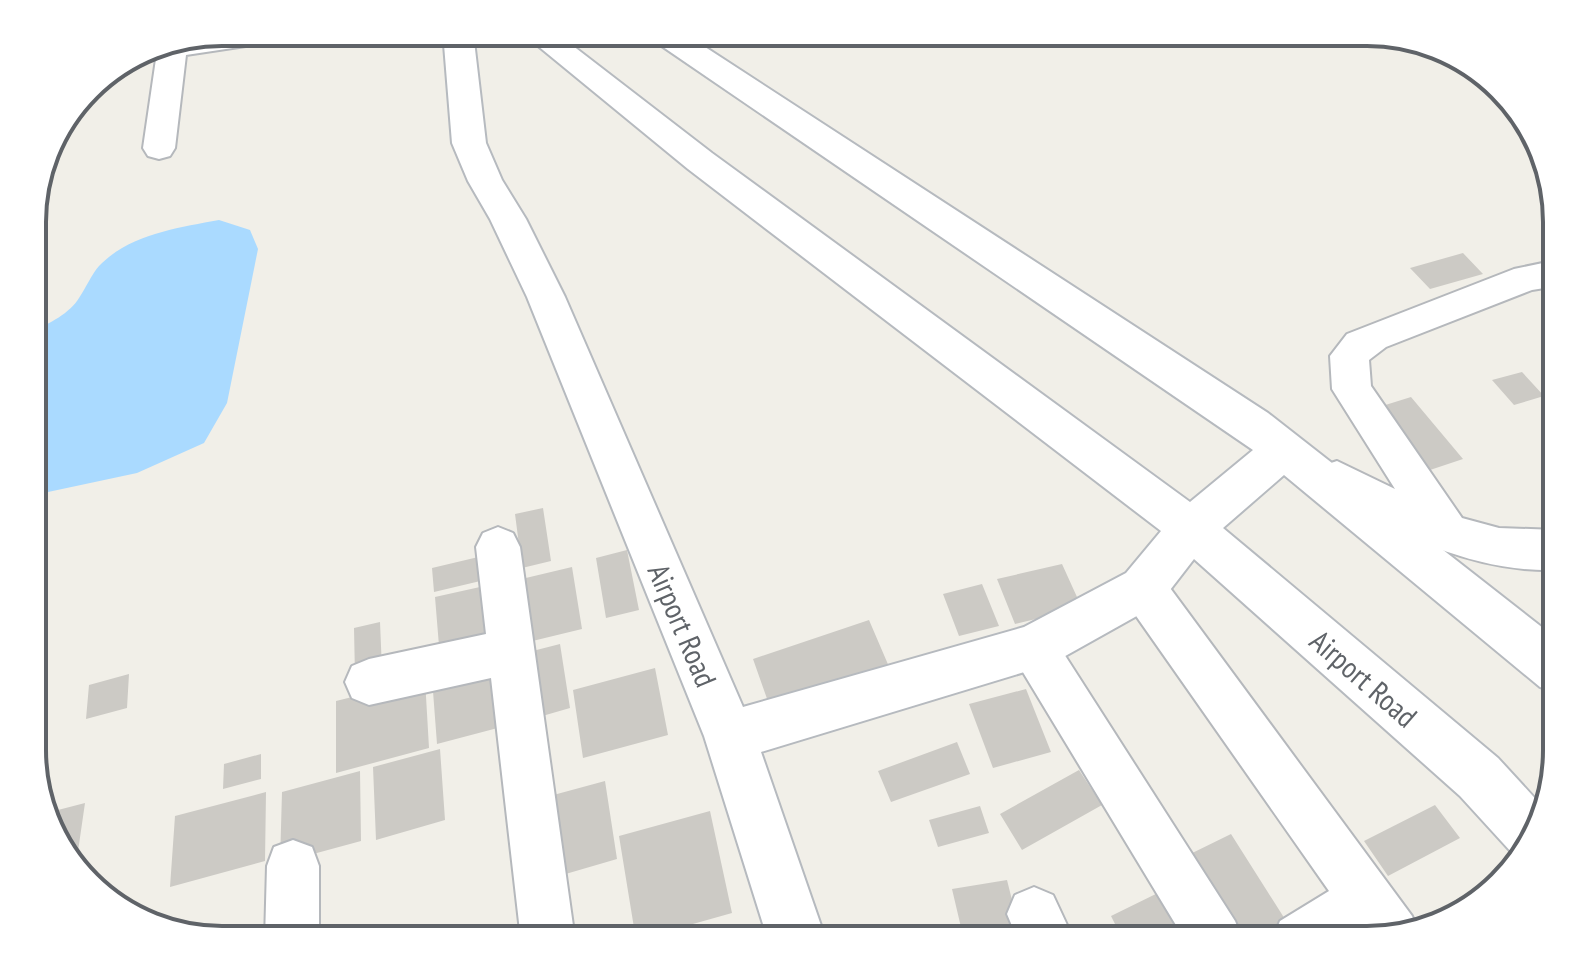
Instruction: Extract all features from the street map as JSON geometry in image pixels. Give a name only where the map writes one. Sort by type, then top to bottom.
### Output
[{"type":"main road","name":"Airport Road","points":[[459,46],[469,143],[485,181],[508,219],[546,297],[730,736],[788,926]]},
{"type":"main road","name":"Airport Road","points":[[554,46],[700,161],[1191,528],[1479,777],[1525,827]]},
{"type":"main road","points":[[682,46],[1253,425],[1543,659]]},
{"type":"main road","points":[[730,736],[1034,648],[1143,588],[1191,528],[1283,450]]},
{"type":"street","points":[[159,148],[172,53]]},
{"type":"street","points":[[1446,531],[1352,389],[1349,356],[1360,344],[1387,331],[1527,278],[1543,275]]},
{"type":"street","points":[[1283,450],[1404,515],[1509,550],[1543,550]]},
{"type":"street","points":[[498,547],[546,926]]},
{"type":"street","points":[[1143,588],[1379,918],[1350,926]]},
{"type":"street","points":[[1034,648],[1207,926]]},
{"type":"street","points":[[369,682],[511,651]]},
{"type":"street","points":[[292,926],[293,866]]},
{"type":"water","points":[[219,220],[250,230],[258,249],[227,403],[204,443],[137,473],[46,492],[46,324],[70,308],[93,273],[111,255],[140,239]]},
{"type":"building","points":[[1463,253],[1483,274],[1430,289],[1410,268]]},
{"type":"building","points":[[1522,372],[1543,396],[1514,405],[1492,380]]},
{"type":"building","points":[[1411,397],[1463,459],[1430,470],[1379,407]]},
{"type":"building","points":[[543,508],[551,561],[522,568],[515,514]]},
{"type":"building","points":[[627,550],[639,610],[606,618],[596,558]]},
{"type":"building","points":[[491,554],[493,578],[434,592],[432,568]]},
{"type":"building","points":[[1062,564],[1082,608],[1015,624],[997,579]]},
{"type":"building","points":[[572,567],[582,629],[516,645],[509,582]]},
{"type":"building","points":[[498,583],[505,642],[440,658],[435,597]]},
{"type":"building","points":[[982,584],[999,626],[959,636],[943,594]]},
{"type":"building","points":[[869,620],[890,669],[771,710],[753,659]]},
{"type":"building","points":[[380,622],[382,670],[355,677],[354,628]]},
{"type":"building","points":[[560,644],[570,708],[525,721],[517,655]]},
{"type":"building","points":[[501,660],[509,725],[437,744],[432,678]]},
{"type":"building","points":[[655,668],[668,735],[583,758],[573,690]]},
{"type":"building","points":[[129,674],[127,708],[86,719],[89,685]]},
{"type":"building","points":[[425,679],[429,748],[336,773],[336,701]]},
{"type":"building","points":[[1026,689],[1051,752],[993,768],[969,704]]},
{"type":"building","points":[[957,742],[970,774],[891,802],[878,771]]},
{"type":"building","points":[[440,749],[445,820],[376,840],[373,767]]},
{"type":"building","points":[[261,754],[261,779],[223,789],[224,764]]},
{"type":"building","points":[[1079,770],[1102,805],[1022,850],[1000,814]]},
{"type":"building","points":[[360,771],[361,841],[280,863],[282,792]]},
{"type":"building","points":[[605,781],[617,859],[545,880],[535,800]]},
{"type":"building","points":[[266,792],[265,861],[170,887],[175,816]]},
{"type":"building","points":[[85,803],[78,851],[59,817],[58,810]]},
{"type":"building","points":[[1435,805],[1460,838],[1388,876],[1364,841]]},
{"type":"building","points":[[980,806],[989,833],[938,847],[929,820]]},
{"type":"building","points":[[710,811],[732,913],[686,926],[634,926],[619,836]]},
{"type":"building","points":[[1231,834],[1289,926],[1218,926],[1178,860]]},
{"type":"building","points":[[1007,880],[1018,926],[961,926],[952,889]]},
{"type":"building","points":[[1168,888],[1191,926],[1116,926],[1111,916]]}]
